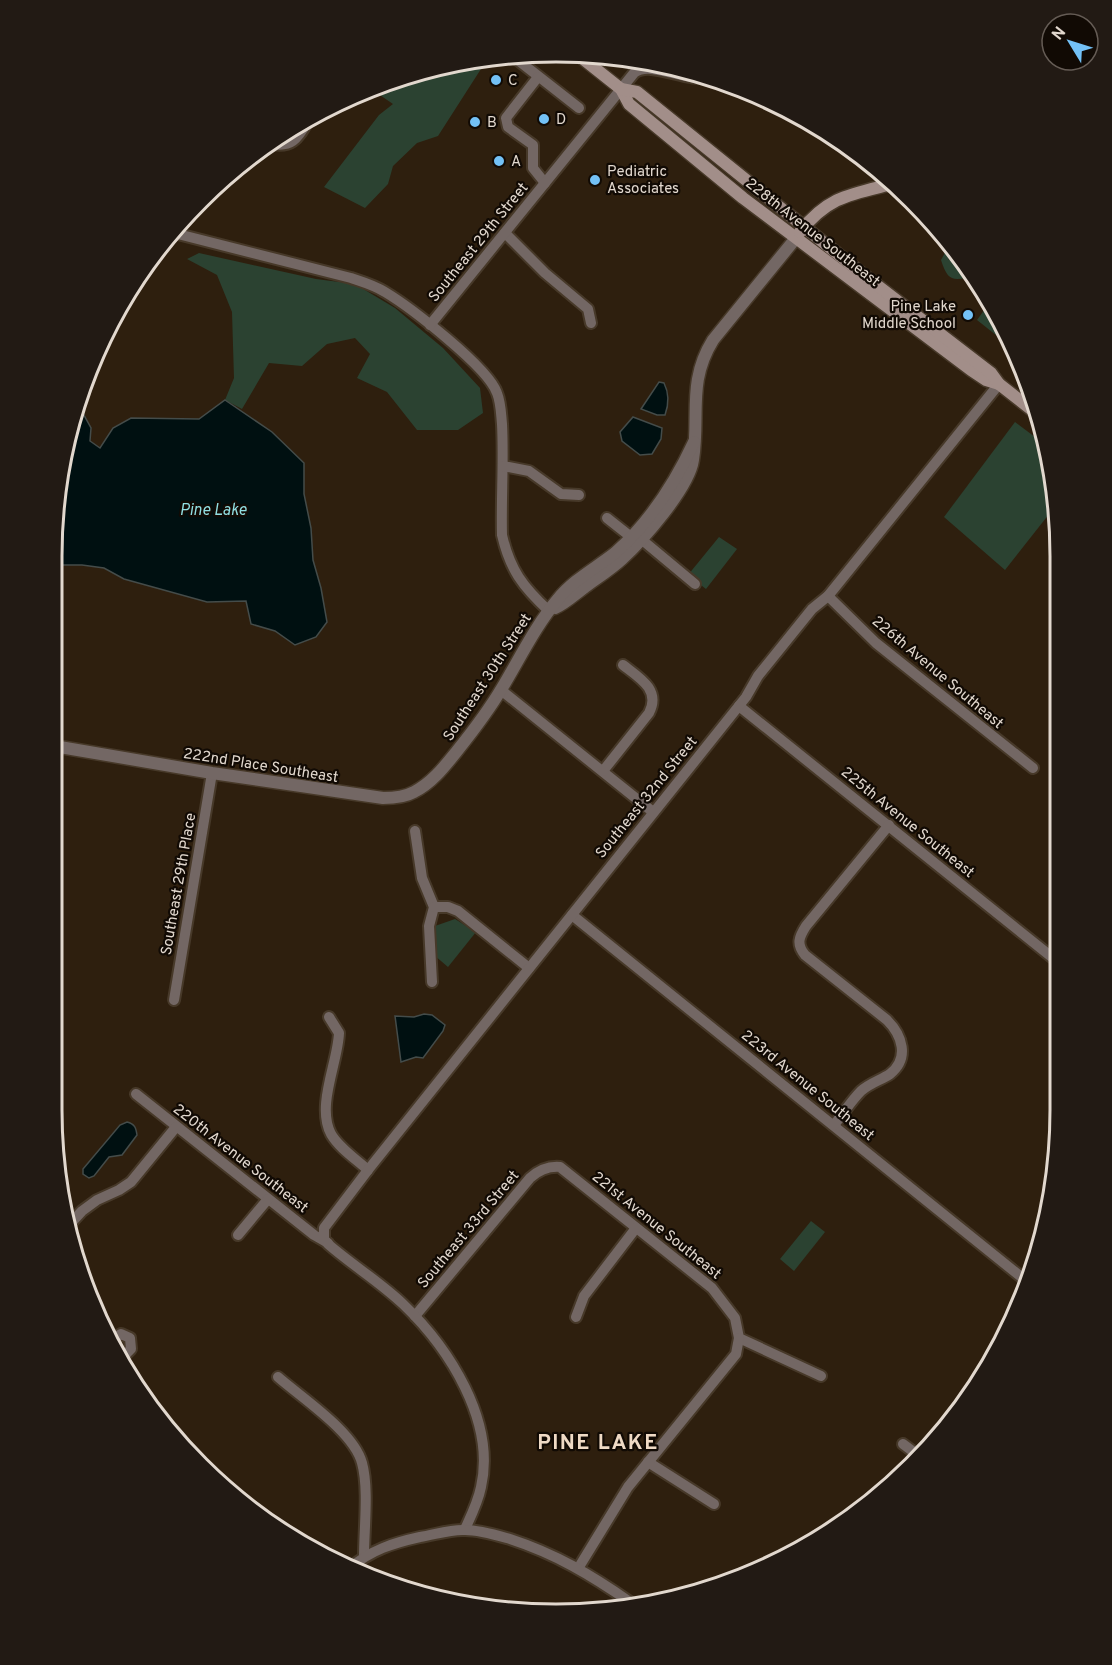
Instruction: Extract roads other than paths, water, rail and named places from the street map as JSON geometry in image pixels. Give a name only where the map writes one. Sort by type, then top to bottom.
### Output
[{"type":"main road","name":"228th Avenue Southeast","points":[[588,63],[621,89],[629,104],[796,238],[971,370],[986,380],[999,384]]},
{"type":"main road","name":"228th Avenue Southeast","points":[[621,89],[637,92],[804,227],[991,373],[999,384],[1027,406]]},
{"type":"main road","points":[[796,238],[822,208],[833,202],[885,186]]},
{"type":"street","points":[[521,63],[579,108]]},
{"type":"street","name":"Southeast 29th Street","points":[[430,325],[634,73],[641,69]]},
{"type":"street","points":[[538,77],[506,117],[508,126],[533,145],[533,168],[545,183]]},
{"type":"street","points":[[280,146],[289,145],[300,133]]},
{"type":"street","points":[[504,233],[545,273],[588,309],[591,323]]},
{"type":"street","points":[[180,235],[363,282],[384,291],[430,325],[484,373],[497,391],[501,409],[502,535],[508,559],[515,574],[527,590],[549,611],[562,605],[611,568],[674,499],[690,474],[693,460],[697,378],[705,354],[796,238]]},
{"type":"street","name":"Southeast 32nd Street","points":[[325,1239],[328,1222],[368,1170],[739,706],[750,692],[758,676],[812,609],[828,596],[999,384]]},
{"type":"street","points":[[502,466],[530,471],[561,494],[579,495]]},
{"type":"street","points":[[607,518],[695,584]]},
{"type":"street","name":"226th Avenue Southeast","points":[[828,596],[884,649],[1033,768]]},
{"type":"street","name":"Southeast 30th Street","points":[[451,759],[501,690],[549,611]]},
{"type":"street","points":[[603,771],[653,706],[652,692],[648,686],[623,665]]},
{"type":"street","points":[[501,690],[653,812]]},
{"type":"street","name":"225th Avenue Southeast","points":[[739,706],[1050,956]]},
{"type":"street","name":"222nd Place Southeast","points":[[62,747],[212,773],[383,798],[405,796],[425,785],[451,759]]},
{"type":"street","name":"Southeast 29th Place","points":[[174,1000],[212,773]]},
{"type":"street","points":[[834,1125],[859,1093],[894,1069],[902,1052],[899,1033],[805,955],[800,949],[799,939],[889,825]]},
{"type":"street","points":[[415,831],[422,878],[434,907],[429,926],[432,982]]},
{"type":"street","points":[[434,907],[448,907],[458,912],[530,968]]},
{"type":"street","name":"223rd Avenue Southeast","points":[[572,915],[1021,1277]]},
{"type":"street","points":[[329,1017],[339,1033],[327,1097],[328,1126],[338,1143],[368,1170]]},
{"type":"street","name":"220th Avenue Southeast","points":[[136,1094],[268,1199],[325,1239],[401,1302],[415,1316],[452,1365],[471,1400],[480,1423],[483,1444],[482,1486],[465,1530]]},
{"type":"street","points":[[74,1219],[97,1200],[131,1182],[176,1127]]},
{"type":"street","name":"221st Avenue Southeast","points":[[548,1167],[560,1167],[567,1171],[712,1288],[735,1318],[740,1338]]},
{"type":"street","name":"Southeast 33rd Street","points":[[415,1316],[530,1178],[548,1167]]},
{"type":"street","points":[[238,1235],[268,1199]]},
{"type":"street","points":[[576,1317],[584,1296],[636,1228]]},
{"type":"street","points":[[117,1337],[121,1334],[130,1338],[131,1349],[126,1352]]},
{"type":"street","points":[[579,1567],[628,1487],[736,1354],[740,1338],[821,1376]]},
{"type":"street","points":[[278,1377],[347,1435],[357,1448],[364,1475],[364,1556]]},
{"type":"street","points":[[903,1444],[913,1451]]},
{"type":"street","points":[[648,1462],[714,1504]]},
{"type":"street","points":[[357,1562],[364,1556],[404,1540],[465,1530],[495,1535],[545,1551],[579,1567],[625,1598]]},
{"type":"water","points":[[659,382],[664,383],[668,395],[665,415],[657,415],[641,409]]},
{"type":"water","name":"Pine Lake","points":[[225,400],[272,432],[304,463],[304,494],[311,528],[313,560],[327,622],[316,637],[295,645],[275,631],[251,624],[246,601],[207,602],[124,579],[104,568],[62,565],[66,491],[83,413],[91,428],[90,441],[100,448],[113,428],[131,418],[199,419]]},
{"type":"water","points":[[633,417],[662,428],[661,439],[652,454],[640,455],[622,441],[620,432]]},
{"type":"water","points":[[424,1014],[432,1015],[445,1025],[443,1031],[423,1058],[416,1057],[401,1062],[395,1016],[414,1017]]},
{"type":"water","points":[[127,1122],[135,1127],[137,1135],[122,1155],[109,1157],[94,1176],[89,1178],[83,1174],[83,1169],[120,1125]]},
{"type":"place","name":"C","points":[[496,80]]},
{"type":"place","name":"D","points":[[544,119]]},
{"type":"place","name":"B","points":[[475,122]]},
{"type":"place","name":"A","points":[[499,161]]},
{"type":"place","name":"Pediatric Associates","points":[[595,180]]},
{"type":"place","name":"Pine Lake Middle School","points":[[968,315]]},
{"type":"district","name":"PINE LAKE","points":[[598,1442]]}]
